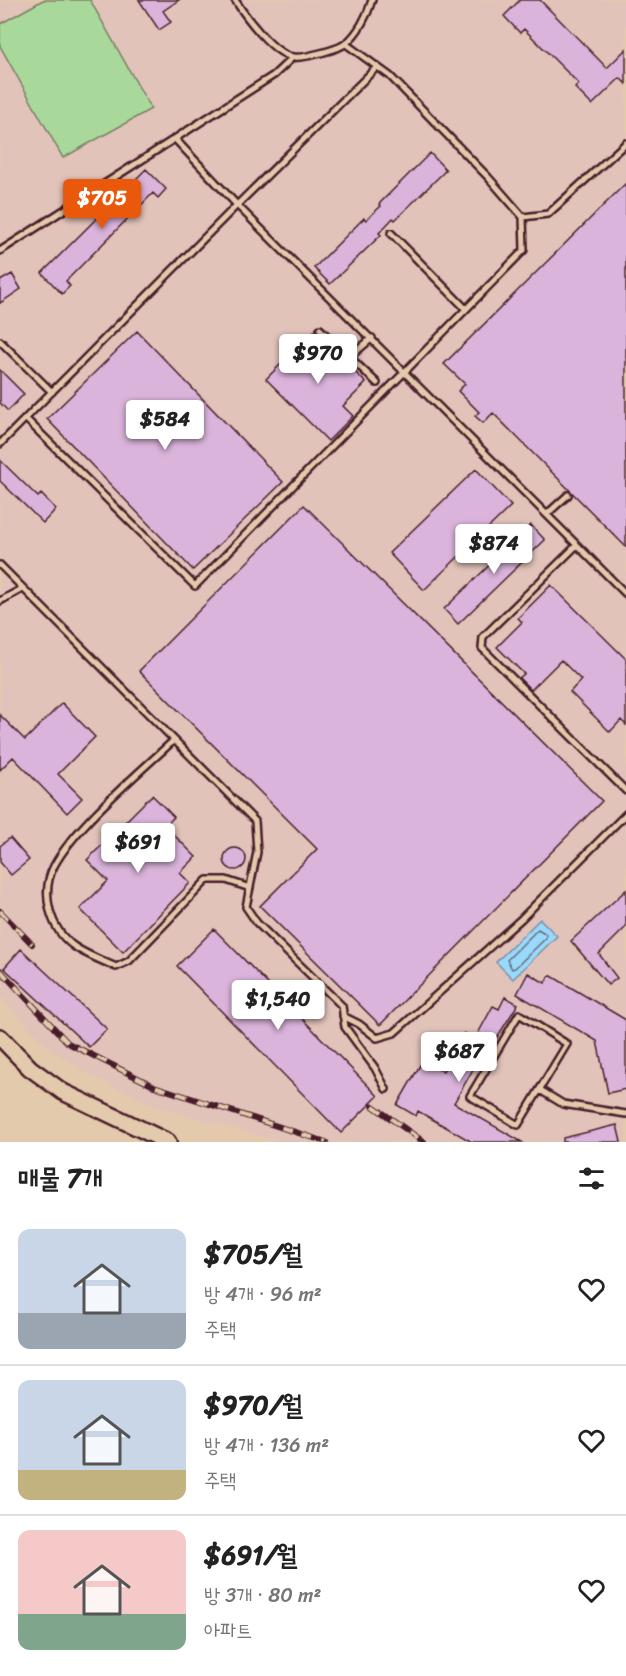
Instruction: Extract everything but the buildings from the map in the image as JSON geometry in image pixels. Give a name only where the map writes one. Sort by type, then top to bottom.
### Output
[{"type":"main road","points":[[0,1037],[30,1068],[63,1092],[168,1142]]},
{"type":"lane","points":[[235,0],[249,22],[272,44],[292,58]]},
{"type":"lane","points":[[0,251],[273,75],[292,58],[305,57],[346,44],[369,13],[372,0]]},
{"type":"lane","points":[[27,420],[195,586],[524,250],[523,217],[480,168],[390,76],[346,44]]},
{"type":"lane","points":[[0,444],[27,420],[52,392],[376,67]]},
{"type":"lane","points":[[175,138],[237,205],[626,594]]},
{"type":"lane","points":[[523,217],[548,214],[626,143]]},
{"type":"lane","points":[[391,233],[466,309]]},
{"type":"lane","points":[[320,329],[377,383]]},
{"type":"lane","points":[[350,357],[372,338]]},
{"type":"lane","points":[[0,341],[52,392]]},
{"type":"lane","points":[[547,514],[568,495]]},
{"type":"lane","points":[[576,546],[483,637],[482,648],[626,791]]},
{"type":"lane","points":[[0,565],[255,821],[257,852],[246,907],[256,923],[342,1006],[345,1027],[385,1082],[386,1089]]},
{"type":"lane","points":[[0,601],[22,589]]},
{"type":"lane","points":[[174,740],[66,847],[48,880],[49,914],[61,933],[75,947],[116,967],[129,961],[207,880],[226,880],[250,888]]},
{"type":"lane","points":[[344,1016],[377,1038],[394,1033],[521,919],[626,814]]},
{"type":"lane","points":[[519,1014],[567,1044],[540,1090],[518,1125],[470,1096],[519,1014]]},
{"type":"lane","points":[[540,1090],[563,1104],[626,1114]]},
{"type":"shaded area","points":[[0,0],[626,0],[626,1142],[280,1142],[155,1106],[84,1072],[44,1044],[0,996]]},
{"type":"green space","points":[[43,0],[90,0],[151,109],[63,158],[0,46],[0,24]]},
{"type":"water","points":[[540,919],[557,936],[513,979],[496,962]]},
{"type":"railway","points":[[0,911],[32,944]]},
{"type":"railway","points":[[0,970],[68,1043],[154,1086],[326,1142]]},
{"type":"railway","points":[[373,1106],[424,1142]]}]
